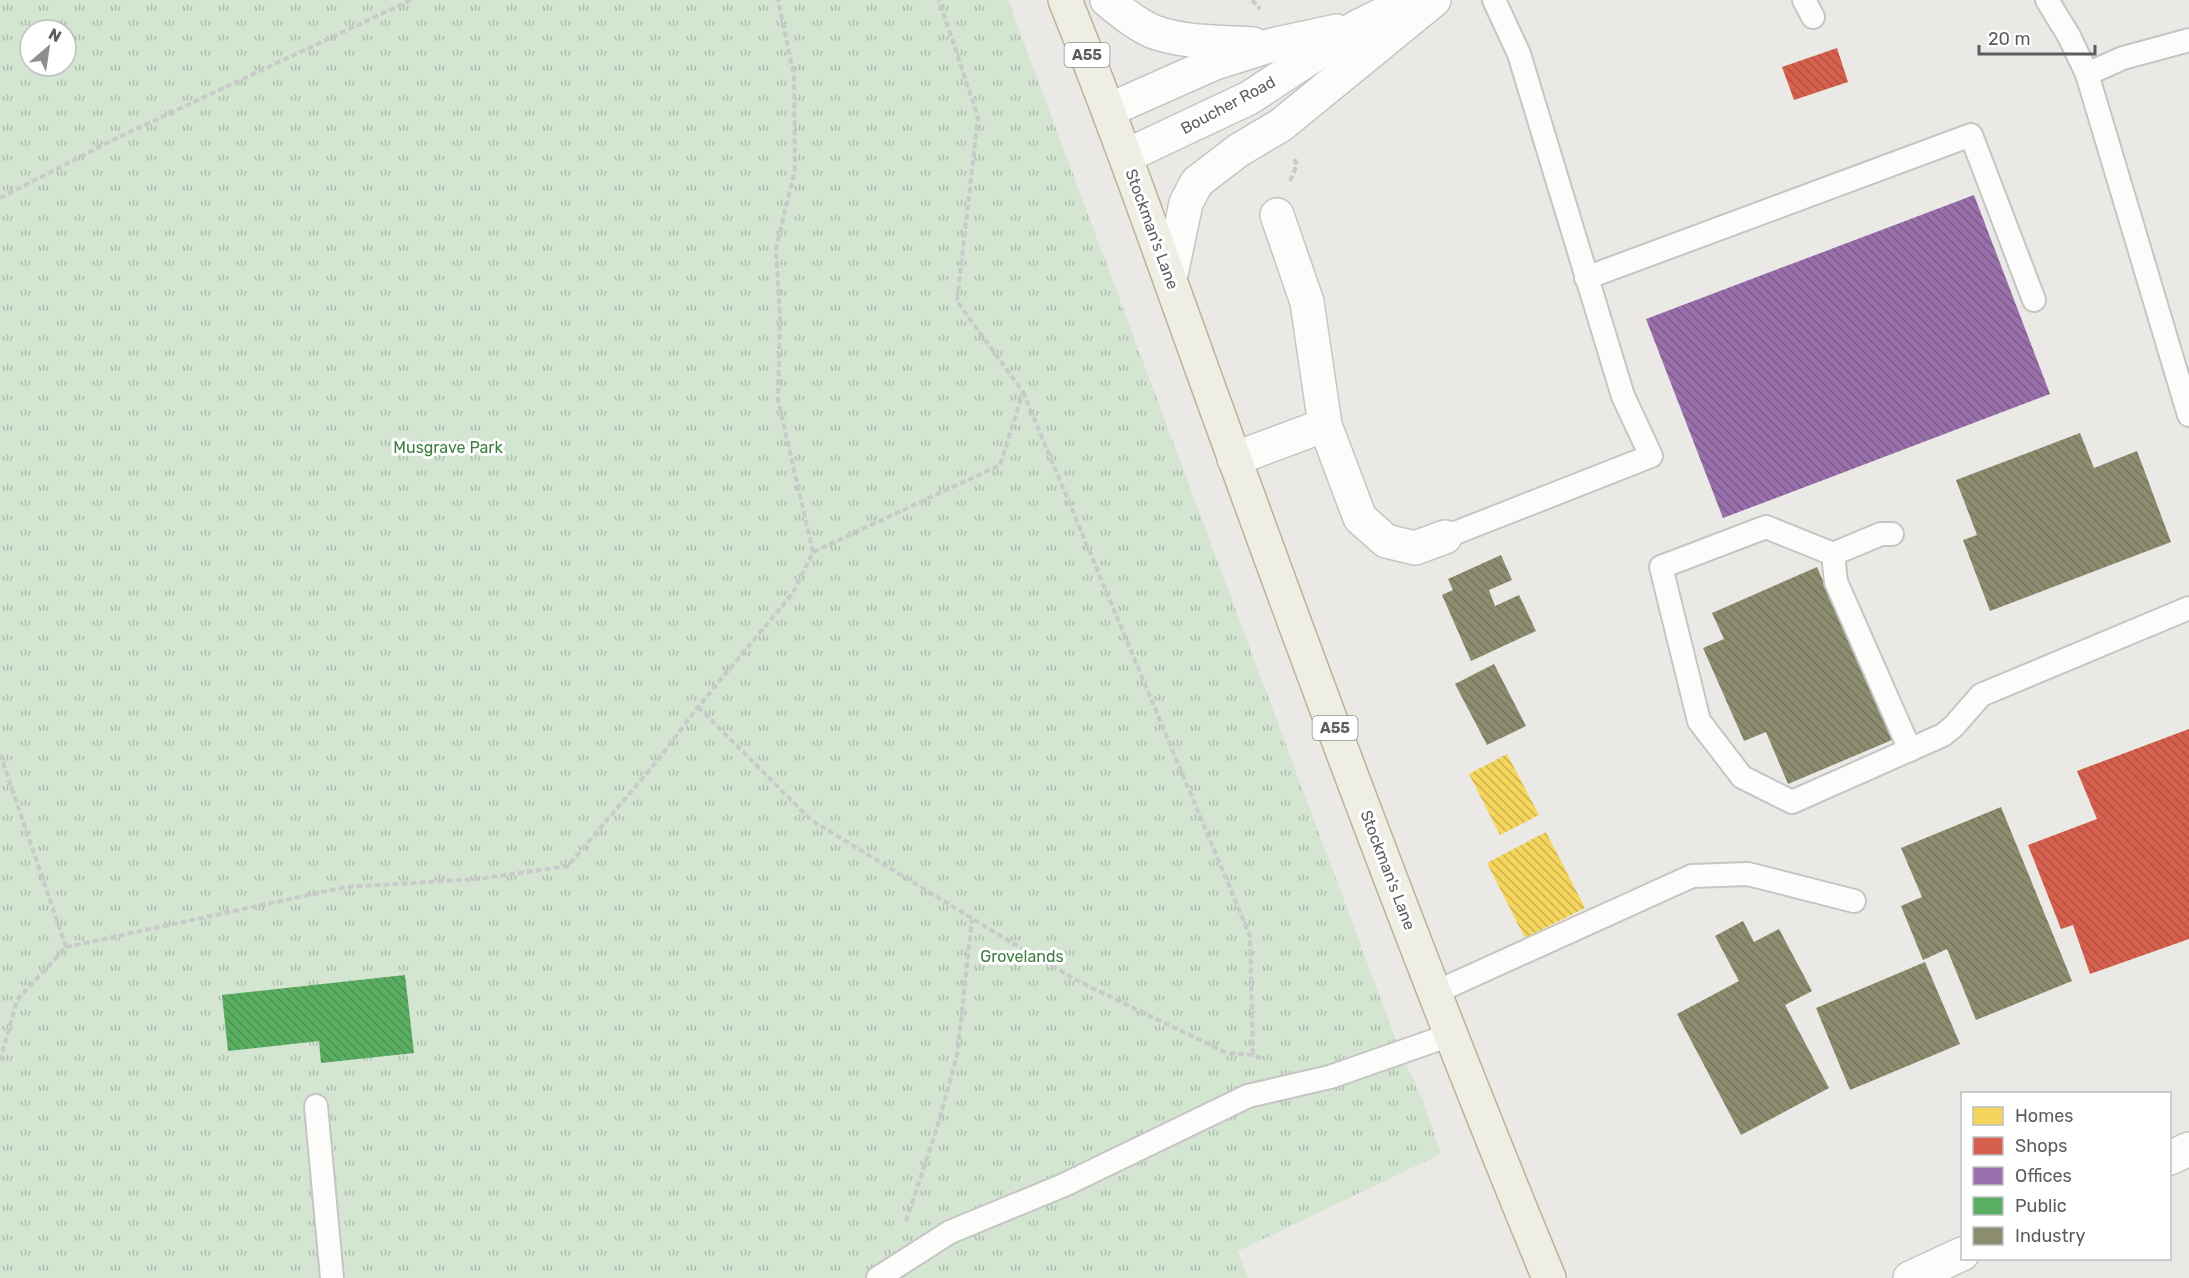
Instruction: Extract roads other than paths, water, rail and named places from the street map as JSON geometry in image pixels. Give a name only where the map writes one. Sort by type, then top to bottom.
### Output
[{"type":"highway","name":"Stockman's Lane","points":[[1065,0],[1109,110],[1234,459],[1434,993],[1549,1278]]},
{"type":"street","points":[[1107,0],[1125,15],[1154,32],[1191,39],[1272,45]]},
{"type":"street","name":"Boucher Road","points":[[1126,156],[1249,98],[1357,27],[1412,0]]},
{"type":"street","points":[[1170,279],[1186,203],[1197,182],[1239,150],[1281,125],[1434,0]]},
{"type":"street","name":"Boucher Road","points":[[1109,110],[1215,63],[1272,45],[1357,27]]},
{"type":"street","points":[[1277,215],[1307,302],[1325,425],[1360,518],[1386,541],[1405,546],[1415,548],[1445,537]]},
{"type":"street","points":[[1234,459],[1325,425]]},
{"type":"street","points":[[2171,1157],[2189,1149]]},
{"type":"street","points":[[1910,1278],[1961,1254]]},
{"type":"lane","points":[[1445,537],[1651,456],[1623,396],[1519,54],[1494,0]]},
{"type":"lane","points":[[2047,0],[2069,36],[2087,74],[2189,415]]},
{"type":"lane","points":[[2087,74],[2123,58],[2189,40]]},
{"type":"lane","points":[[1586,278],[1971,135],[2034,300]]},
{"type":"lane","points":[[1892,534],[1881,534],[1833,554],[1766,527],[1661,567],[1699,721],[1742,777],[1792,802],[1943,735],[1954,726],[1981,694],[2022,679],[2189,608]]},
{"type":"lane","points":[[1833,554],[1836,582],[1910,750]]},
{"type":"lane","points":[[1434,993],[1692,876],[1748,874],[1854,901]]},
{"type":"lane","points":[[878,1278],[950,1232],[1064,1185],[1248,1096],[1330,1077],[1450,1035]]},
{"type":"lane","points":[[316,1106],[332,1278]]},
{"type":"park label","name":"Musgrave Park","points":[[448,447]]},
{"type":"park label","name":"Grovelands","points":[[1022,956]]}]
